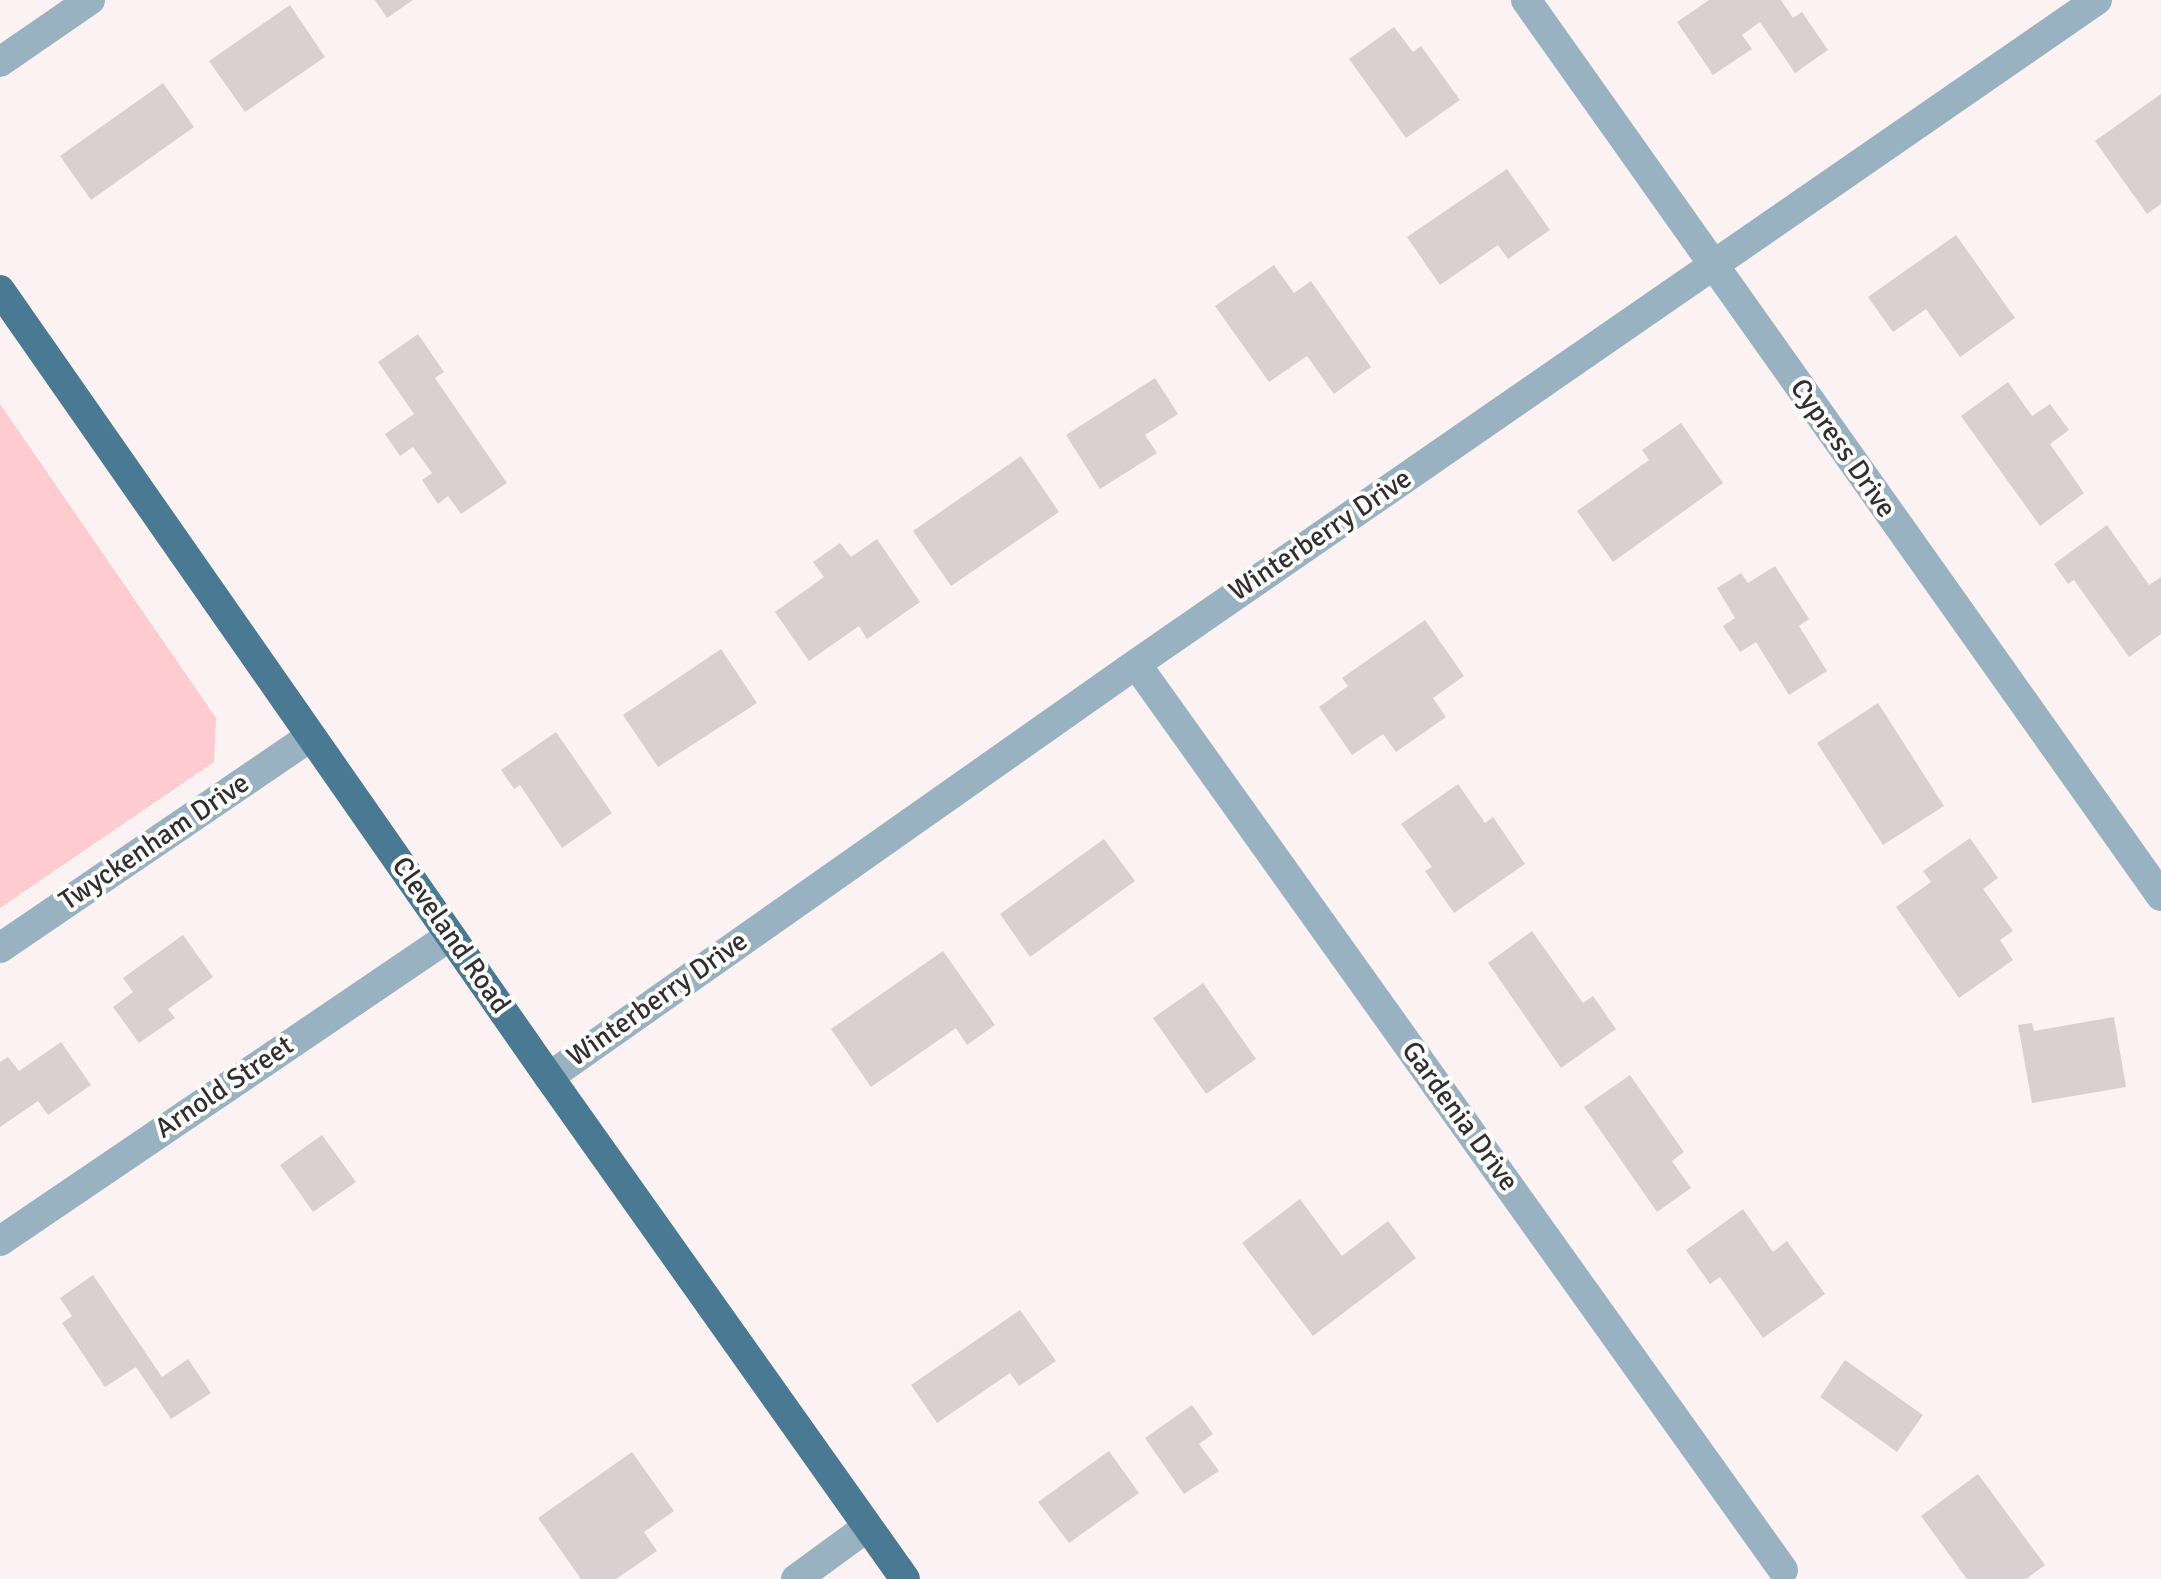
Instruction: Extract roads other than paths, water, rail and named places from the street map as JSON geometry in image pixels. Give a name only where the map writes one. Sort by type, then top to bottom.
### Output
[{"type":"main road","name":"Cleveland Road","points":[[0,290],[905,1579]]},
{"type":"street","points":[[0,62],[90,0]]},
{"type":"street","name":"Cypress Drive","points":[[1526,0],[2161,896]]},
{"type":"street","name":"Winterberry Drive","points":[[549,1077],[1136,664],[2097,0]]},
{"type":"street","name":"Gardenia Drive","points":[[1136,664],[1783,1570]]},
{"type":"street","name":"Twyckenham Drive","points":[[0,948],[310,736]]},
{"type":"street","name":"Arnold Street","points":[[0,1242],[450,936]]},
{"type":"street","points":[[796,1579],[866,1528]]}]
